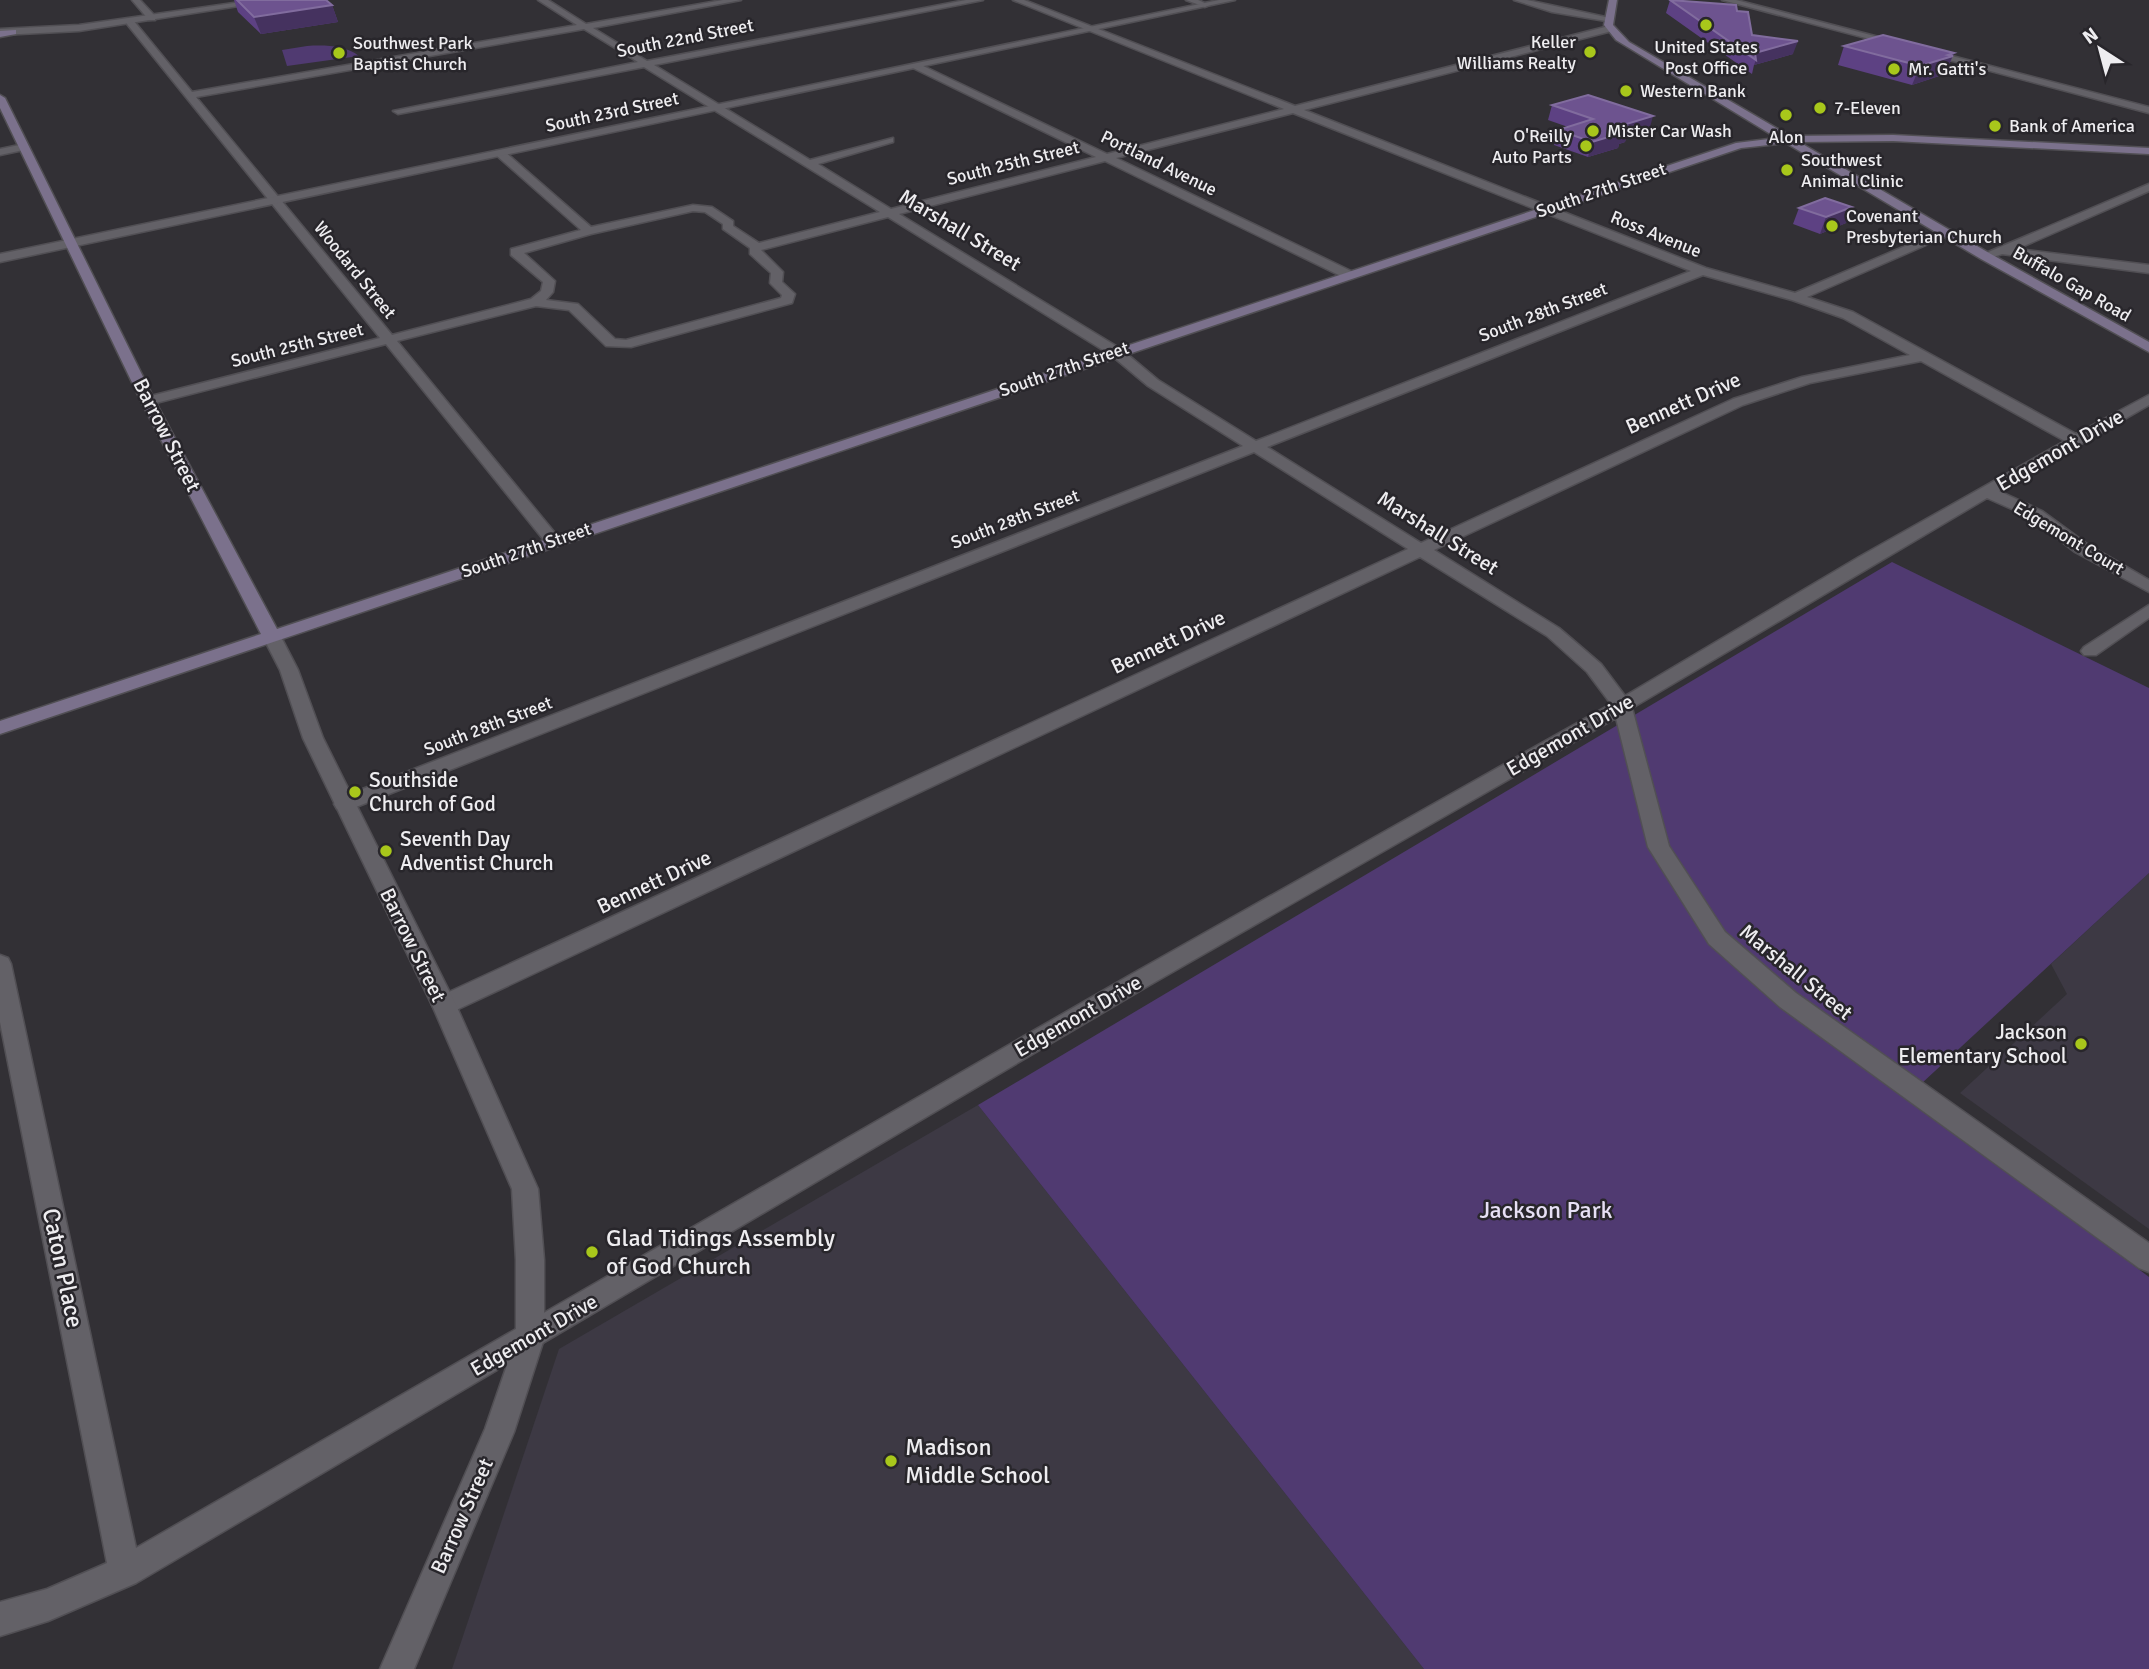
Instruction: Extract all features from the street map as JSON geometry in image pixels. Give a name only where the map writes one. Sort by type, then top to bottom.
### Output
[{"type":"main road","points":[[1607,23],[1613,0]]},
{"type":"main road","name":"Buffalo Gap Road","points":[[1607,23],[1626,44],[1985,256],[2149,348]]},
{"type":"main road","points":[[0,33],[13,32]]},
{"type":"main road","name":"Barrow Street","points":[[1,101],[148,401],[271,635]]},
{"type":"main road","points":[[1728,149],[1771,149],[1828,162],[1825,146],[1850,137]]},
{"type":"main road","name":"South 27th Street","points":[[0,728],[1728,149],[1789,139],[1850,137],[2149,151]]},
{"type":"street","points":[[136,0],[152,18]]},
{"type":"street","points":[[13,32],[130,22],[272,0]]},
{"type":"street","name":"Marshall Street","points":[[542,0],[1116,352],[1153,383],[1553,632],[1594,667],[1622,706],[1659,847],[1717,938],[1788,1000],[2149,1259]]},
{"type":"street","points":[[190,96],[737,0]]},
{"type":"street","name":"South 22nd Street","points":[[398,111],[979,0]]},
{"type":"street","name":"Ross Avenue","points":[[1017,0],[1702,271],[1796,297],[1848,315],[2077,441]]},
{"type":"street","points":[[1190,0],[1205,5]]},
{"type":"street","name":"South 23rd Street","points":[[0,258],[1231,0]]},
{"type":"street","points":[[1518,0],[1607,23]]},
{"type":"street","points":[[1726,0],[2149,110]]},
{"type":"street","name":"Woodard Street","points":[[130,22],[553,541]]},
{"type":"street","name":"South 25th Street","points":[[148,401],[536,302],[573,307],[611,343],[626,344],[788,300],[789,294],[776,283],[777,272],[754,251],[757,247],[1294,109],[1607,23]]},
{"type":"street","name":"Portland Avenue","points":[[916,66],[1349,275]]},
{"type":"street","points":[[807,164],[876,146],[889,140]]},
{"type":"street","points":[[0,152],[24,147]]},
{"type":"street","points":[[500,153],[589,231]]},
{"type":"street","points":[[1985,256],[2149,187]]},
{"type":"street","points":[[536,302],[547,292],[549,281],[515,252],[589,231],[693,208],[708,209],[729,223],[727,227],[757,247]]},
{"type":"street","points":[[1796,297],[1947,232]]},
{"type":"street","points":[[2002,251],[2149,270]]},
{"type":"street","name":"South 28th Street","points":[[344,804],[1702,271]]},
{"type":"street","name":"Bennett Drive","points":[[444,1006],[1421,549],[1774,388],[1924,356]]},
{"type":"street","name":"Edgemont Drive","points":[[0,1619],[48,1605],[125,1572],[530,1339],[1152,973],[1622,706],[2149,399]]},
{"type":"street","name":"Edgemont Court","points":[[1987,492],[2036,514],[2081,548],[2149,587]]},
{"type":"street","points":[[2090,651],[2149,610]]},
{"type":"street","name":"Barrow Street","points":[[271,635],[289,670],[313,738],[444,1006],[525,1189],[530,1260],[530,1339],[499,1432],[397,1669]]},
{"type":"street","name":"Caton Place","points":[[0,964],[125,1572]]},
{"type":"shaded area","name":"Jackson Elementary School","points":[[2149,873],[2149,1229],[1960,1093],[2067,994],[2051,964]]},
{"type":"shaded area","name":"Madison Middle School","points":[[978,1105],[1424,1669],[452,1669],[559,1349]]},
{"type":"green space","points":[[307,46],[341,48],[359,56],[287,66],[282,50]]},
{"type":"green space","name":"Jackson Park","points":[[1892,562],[2149,688],[2149,873],[1908,1096],[2149,1277],[2149,1669],[1424,1669],[978,1105]]},
{"type":"building","points":[[237,0],[326,0],[332,5],[254,17]]},
{"type":"building","points":[[1670,0],[1736,5],[1737,11],[1748,12],[1752,35],[1798,41],[1755,53],[1756,60]]},
{"type":"building","points":[[1883,35],[1954,53],[1948,55],[1953,56],[1920,66],[1844,46]]},
{"type":"building","points":[[1588,95],[1653,116],[1623,125],[1629,127],[1616,131],[1622,133],[1592,142],[1558,130],[1593,119],[1552,105]]},
{"type":"building","points":[[1825,198],[1852,207],[1826,217],[1799,208]]},
{"type":"place","name":"United States Post Office","points":[[1706,25]]},
{"type":"place","name":"Keller Williams Realty","points":[[1590,52]]},
{"type":"place","name":"Southwest Park Baptist Church","points":[[339,53]]},
{"type":"place","name":"Mr. Gatti's","points":[[1894,69]]},
{"type":"place","name":"Western Bank","points":[[1626,91]]},
{"type":"place","name":"7-Eleven","points":[[1820,108]]},
{"type":"place","name":"Alon","points":[[1786,115]]},
{"type":"place","name":"Bank of America","points":[[1995,126]]},
{"type":"place","name":"Mister Car Wash","points":[[1593,131]]},
{"type":"place","name":"O'Reilly Auto Parts","points":[[1586,146]]},
{"type":"place","name":"Southwest Animal Clinic","points":[[1787,170]]},
{"type":"place","name":"Covenant Presbyterian Church","points":[[1832,226]]},
{"type":"place","name":"Southside Church of God","points":[[355,792]]},
{"type":"place","name":"Seventh Day Adventist Church","points":[[386,851]]},
{"type":"place","name":"Jackson Elementary School","points":[[2081,1044]]},
{"type":"place","name":"Glad Tidings Assembly of God Church","points":[[592,1252]]},
{"type":"place","name":"Madison Middle School","points":[[891,1461]]}]
